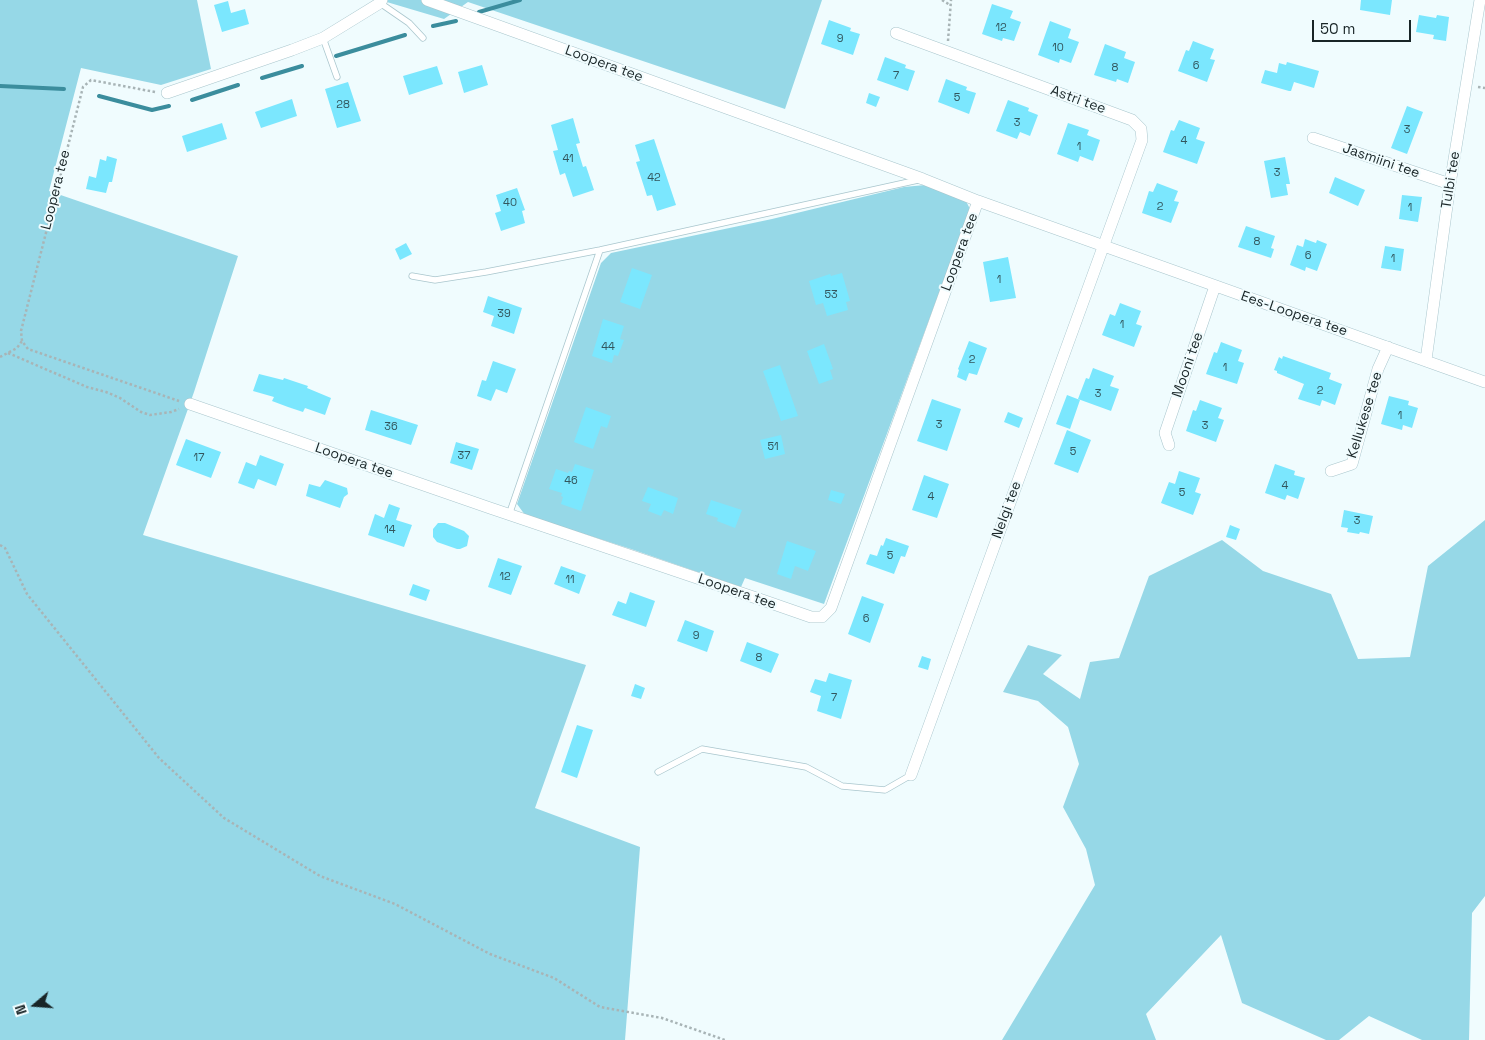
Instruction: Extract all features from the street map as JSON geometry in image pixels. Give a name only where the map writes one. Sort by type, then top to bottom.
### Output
[{"type":"street","name":"Loopera tee","points":[[427,0],[1103,245]]},
{"type":"street","name":"Tulbi tee","points":[[1426,360],[1450,184],[1480,0]]},
{"type":"street","points":[[167,93],[323,38],[381,2]]},
{"type":"street","name":"Astri tee","points":[[896,33],[1132,120],[1141,129],[1142,140],[1103,245]]},
{"type":"street","name":"Jasmiini tee","points":[[1313,138],[1450,184]]},
{"type":"street","name":"Loopera tee","points":[[190,404],[811,617],[822,617],[831,608],[978,201]]},
{"type":"street","name":"Ees-Loopera tee","points":[[1103,245],[1485,382]]},
{"type":"street","name":"Nelgi tee","points":[[910,775],[1103,245]]},
{"type":"street","name":"Mooni tee","points":[[1169,445],[1164,433],[1215,286]]},
{"type":"street","name":"Kellukese tee","points":[[1331,471],[1352,464],[1378,369],[1388,347]]},
{"type":"lane","points":[[381,2],[409,23],[423,38]]},
{"type":"lane","points":[[323,38],[337,77]]},
{"type":"lane","points":[[412,276],[435,280],[486,272],[600,250],[923,179]]},
{"type":"lane","points":[[509,515],[600,250]]},
{"type":"lane","points":[[658,772],[702,749],[806,767],[842,786],[885,790],[910,775]]},
{"type":"path","points":[[942,0],[950,5]]},
{"type":"path","points":[[948,52],[951,0]]},
{"type":"path","name":"Loopera tee","points":[[22,341],[21,331],[83,87],[91,80],[167,93]]},
{"type":"path","points":[[0,357],[17,348],[22,341],[28,349],[190,404]]},
{"type":"path","points":[[8,353],[87,387],[120,398],[141,412],[150,415],[171,412],[190,404]]},
{"type":"path","points":[[0,545],[5,548],[27,594],[159,758],[224,818],[320,876],[395,904],[490,954],[554,978],[600,1008],[662,1018],[725,1040]]},
{"type":"shaded area","points":[[0,0],[197,0],[211,69],[161,85],[81,68],[49,191],[238,256],[194,392],[143,535],[586,665],[535,808],[640,847],[625,1040],[0,1040]]},
{"type":"shaded area","points":[[380,0],[822,0],[785,109],[468,2],[444,19]]},
{"type":"shaded area","points":[[925,185],[965,199],[970,209],[824,604],[745,578],[741,587],[525,515],[517,504],[601,263],[611,253],[772,219],[904,187]]},
{"type":"shaded area","points":[[1485,520],[1485,896],[1472,913],[1469,1040],[1422,1040],[1369,1016],[1339,1040],[1326,1040],[1242,1003],[1221,935],[1146,1014],[1156,1040],[1002,1040],[1095,885],[1086,849],[1063,807],[1079,764],[1068,727],[1038,701],[1003,692],[1028,645],[1062,655],[1043,674],[1080,699],[1090,662],[1119,658],[1149,576],[1222,540],[1263,571],[1331,594],[1358,659],[1410,657],[1428,566]]},
{"type":"building","points":[[1361,0],[1392,0],[1390,15],[1360,10]]},
{"type":"building","points":[[228,1],[231,13],[245,9],[249,24],[222,32],[214,5]]},
{"type":"building","points":[[992,4],[1013,11],[1010,18],[1021,22],[1014,41],[1003,38],[1002,41],[982,34]]},
{"type":"building","points":[[1419,15],[1436,18],[1437,15],[1449,17],[1446,41],[1433,39],[1434,35],[1416,32]]},
{"type":"building","points":[[829,20],[851,28],[850,31],[860,34],[853,55],[821,44]]},
{"type":"building","points":[[1050,21],[1071,29],[1068,38],[1079,42],[1071,63],[1060,59],[1059,63],[1038,55]]},
{"type":"building","points":[[1193,41],[1214,49],[1210,59],[1215,60],[1207,82],[1178,71],[1186,50],[1189,51]]},
{"type":"building","points":[[1105,44],[1126,52],[1124,58],[1135,62],[1128,83],[1117,79],[1116,82],[1094,75]]},
{"type":"building","points":[[885,57],[906,65],[905,68],[915,71],[908,91],[877,80]]},
{"type":"building","points":[[1287,62],[1319,71],[1314,88],[1294,82],[1291,91],[1289,91],[1261,83],[1265,70],[1277,73],[1279,63],[1286,65]]},
{"type":"building","points":[[482,65],[488,85],[464,93],[458,72]]},
{"type":"building","points":[[437,66],[443,84],[409,95],[403,76]]},
{"type":"building","points":[[946,79],[967,87],[966,90],[976,93],[969,114],[938,102]]},
{"type":"building","points":[[348,82],[361,121],[337,128],[325,89]]},
{"type":"building","points":[[869,93],[880,97],[876,107],[866,103]]},
{"type":"building","points":[[292,99],[297,116],[261,128],[255,112]]},
{"type":"building","points":[[1008,100],[1029,108],[1028,111],[1038,115],[1030,136],[1020,132],[1017,139],[996,131]]},
{"type":"building","points":[[1407,106],[1423,112],[1407,154],[1391,148]]},
{"type":"building","points":[[573,118],[580,143],[576,144],[583,167],[586,166],[594,190],[573,197],[565,173],[560,175],[553,151],[558,150],[551,125]]},
{"type":"building","points":[[1179,120],[1200,128],[1196,139],[1205,142],[1197,164],[1163,152],[1171,130],[1174,131]]},
{"type":"building","points":[[222,123],[227,139],[187,152],[182,136]]},
{"type":"building","points":[[1068,123],[1089,130],[1087,135],[1100,140],[1093,161],[1080,156],[1078,162],[1057,154]]},
{"type":"building","points":[[654,139],[676,205],[657,211],[652,195],[647,196],[636,162],[640,161],[635,145]]},
{"type":"building","points":[[107,156],[117,159],[112,182],[109,182],[106,193],[86,189],[89,176],[96,178],[100,159],[106,161]]},
{"type":"building","points":[[1285,157],[1290,184],[1286,184],[1288,195],[1271,198],[1264,161]]},
{"type":"building","points":[[1335,177],[1365,190],[1358,206],[1329,193]]},
{"type":"building","points":[[1157,183],[1178,191],[1174,201],[1179,202],[1171,223],[1142,213],[1149,191],[1153,192]]},
{"type":"building","points":[[517,188],[525,210],[522,211],[525,223],[501,231],[495,213],[501,211],[496,195]]},
{"type":"building","points":[[1402,195],[1422,197],[1418,222],[1399,219]]},
{"type":"building","points":[[1246,226],[1275,236],[1271,248],[1274,249],[1271,258],[1238,247]]},
{"type":"building","points":[[1305,239],[1316,243],[1317,240],[1327,244],[1317,271],[1306,267],[1305,271],[1290,265],[1297,245],[1303,247]]},
{"type":"building","points":[[406,243],[412,254],[400,260],[395,249]]},
{"type":"building","points":[[1385,246],[1404,249],[1401,271],[1381,268]]},
{"type":"building","points":[[1008,257],[1016,298],[990,302],[983,262]]},
{"type":"building","points":[[632,268],[652,275],[640,309],[620,302]]},
{"type":"building","points":[[842,273],[850,301],[846,302],[848,310],[827,316],[823,303],[816,305],[809,281],[830,274],[831,276]]},
{"type":"building","points":[[488,296],[522,308],[514,334],[491,326],[494,316],[483,312]]},
{"type":"building","points":[[1120,303],[1141,311],[1136,324],[1142,326],[1134,347],[1102,335],[1110,314],[1115,316]]},
{"type":"building","points":[[603,319],[624,326],[620,339],[624,340],[618,356],[614,355],[612,363],[592,356]]},
{"type":"building","points":[[969,341],[987,348],[977,375],[969,373],[966,381],[957,377],[958,369]]},
{"type":"building","points":[[1221,342],[1242,350],[1238,361],[1244,363],[1237,384],[1206,374],[1214,352],[1217,353]]},
{"type":"building","points":[[824,344],[833,369],[830,370],[833,379],[819,384],[807,351]]},
{"type":"building","points":[[1283,356],[1331,373],[1329,379],[1342,384],[1335,405],[1322,400],[1320,406],[1298,399],[1304,384],[1274,370],[1279,357],[1282,359]]},
{"type":"building","points":[[493,361],[516,369],[507,393],[496,389],[491,401],[477,396],[482,380],[486,381]]},
{"type":"building","points":[[780,365],[798,416],[781,421],[763,371]]},
{"type":"building","points":[[1093,368],[1114,376],[1110,386],[1119,389],[1111,411],[1078,399],[1086,378],[1089,379]]},
{"type":"building","points":[[259,374],[283,380],[284,378],[308,386],[307,388],[331,398],[325,415],[305,408],[303,412],[272,401],[274,397],[253,391]]},
{"type":"building","points":[[1067,395],[1080,400],[1070,429],[1056,424]]},
{"type":"building","points":[[1389,396],[1409,401],[1408,405],[1418,408],[1412,428],[1403,425],[1402,430],[1381,424]]},
{"type":"building","points":[[932,399],[961,409],[947,451],[917,441]]},
{"type":"building","points":[[1200,400],[1222,408],[1218,418],[1224,420],[1216,442],[1186,431],[1193,410],[1196,411]]},
{"type":"building","points":[[586,407],[611,416],[607,428],[601,426],[593,449],[574,442]]},
{"type":"building","points":[[371,410],[418,425],[411,445],[365,430]]},
{"type":"building","points":[[1008,412],[1023,418],[1019,428],[1004,422]]},
{"type":"building","points":[[1067,430],[1091,440],[1078,473],[1054,464]]},
{"type":"building","points":[[781,435],[785,454],[765,459],[760,440]]},
{"type":"building","points":[[186,439],[221,452],[211,478],[176,465]]},
{"type":"building","points":[[456,442],[479,449],[472,470],[450,463]]},
{"type":"building","points":[[260,455],[284,464],[276,486],[258,479],[254,489],[238,483],[246,462],[256,466]]},
{"type":"building","points":[[575,464],[594,470],[581,511],[561,504],[562,493],[549,489],[556,469],[568,473],[569,471],[572,472]]},
{"type":"building","points":[[1275,464],[1295,471],[1294,475],[1305,478],[1298,499],[1287,495],[1285,500],[1265,493]]},
{"type":"building","points":[[1179,471],[1200,478],[1195,492],[1201,494],[1193,515],[1161,503],[1169,482],[1175,484]]},
{"type":"building","points":[[924,475],[949,484],[937,518],[912,510]]},
{"type":"building","points":[[325,480],[347,488],[348,494],[344,497],[340,508],[306,496],[309,484],[320,487]]},
{"type":"building","points":[[648,487],[678,498],[673,514],[664,510],[661,516],[648,511],[651,504],[642,501]]},
{"type":"building","points":[[831,490],[845,494],[841,504],[828,500]]},
{"type":"building","points":[[711,500],[742,510],[735,528],[717,521],[718,518],[706,514]]},
{"type":"building","points":[[389,504],[400,508],[396,520],[412,525],[404,547],[368,535],[375,514],[384,518]]},
{"type":"building","points":[[1344,510],[1373,516],[1369,534],[1347,532],[1348,528],[1341,527]]},
{"type":"building","points":[[438,523],[445,523],[464,531],[469,536],[467,546],[457,549],[437,542],[433,537],[433,529]]},
{"type":"building","points":[[1230,525],[1240,529],[1236,540],[1226,537]]},
{"type":"building","points":[[886,538],[909,546],[905,557],[901,556],[894,574],[866,564],[870,554],[877,556]]},
{"type":"building","points":[[787,541],[816,551],[808,571],[795,566],[791,579],[777,574]]},
{"type":"building","points":[[498,558],[522,566],[511,595],[488,587]]},
{"type":"building","points":[[561,566],[586,575],[579,594],[554,584]]},
{"type":"building","points":[[413,584],[430,590],[426,601],[409,595]]},
{"type":"building","points":[[630,592],[655,601],[646,627],[612,615],[618,601],[626,604]]},
{"type":"building","points":[[862,596],[884,604],[870,643],[848,634]]},
{"type":"building","points":[[685,620],[714,631],[707,652],[677,641]]},
{"type":"building","points":[[747,642],[779,654],[771,673],[740,661]]},
{"type":"building","points":[[922,656],[931,659],[928,670],[918,667]]},
{"type":"building","points":[[829,673],[852,680],[841,719],[817,711],[821,696],[810,692],[815,679],[826,682]]},
{"type":"building","points":[[635,684],[645,688],[641,699],[631,696]]},
{"type":"building","points":[[577,725],[593,730],[577,778],[561,772]]},
{"type":"waterway","points":[[479,12],[520,0]]},
{"type":"waterway","points":[[433,26],[456,21]]},
{"type":"waterway","points":[[336,56],[405,35]]},
{"type":"waterway","points":[[262,78],[302,66]]},
{"type":"waterway","points":[[192,100],[238,85]]},
{"type":"waterway","points":[[0,86],[64,89]]},
{"type":"waterway","points":[[99,96],[152,110],[169,106]]}]
